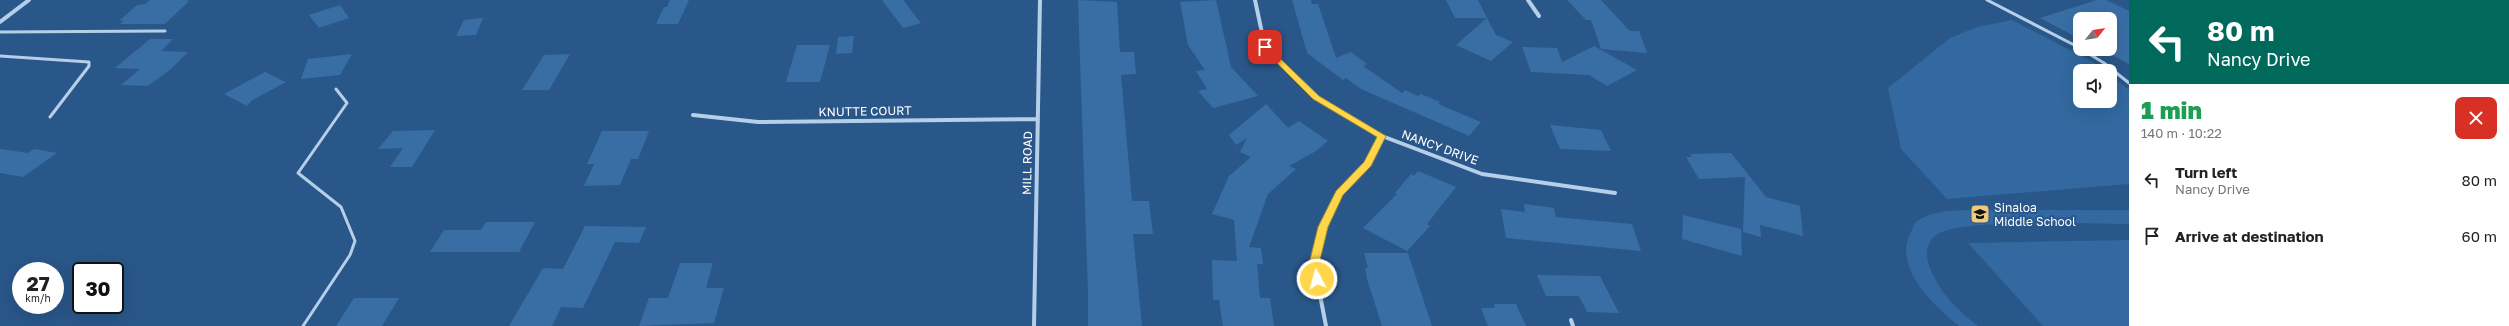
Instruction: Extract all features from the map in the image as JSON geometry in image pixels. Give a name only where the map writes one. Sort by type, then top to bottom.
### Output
[{"type":"street","points":[[0,22],[29,0]]},
{"type":"street","name":"MILL ROAD","points":[[1034,326],[1040,0]]},
{"type":"street","name":"NANCY DRIVE","points":[[1255,0],[1265,47],[1316,97],[1382,136],[1482,174],[1615,193]]},
{"type":"street","points":[[1528,0],[1539,16]]},
{"type":"street","name":"KNUTTE COURT","points":[[693,115],[758,122],[1038,118]]},
{"type":"street","points":[[1326,326],[1314,264],[1323,227],[1339,193],[1368,164],[1382,136]]},
{"type":"street","points":[[1571,320],[1573,326]]},
{"type":"lane","points":[[1987,0],[2073,45]]},
{"type":"lane","points":[[0,32],[165,31]]},
{"type":"lane","points":[[0,56],[89,62],[89,66],[69,95],[50,117]]},
{"type":"lane","points":[[2093,56],[2104,62],[2129,83]]},
{"type":"lane","points":[[303,326],[350,255],[355,241],[341,206],[298,173],[347,103],[336,89]]},
{"type":"shaded area","points":[[2012,20],[2073,52],[2073,56],[2081,56],[2096,64],[2073,64],[2073,108],[2117,108],[2117,81],[2129,90],[2129,184],[1947,199],[1901,149],[1888,88],[1950,38],[1977,27]]},
{"type":"shaded area","points":[[1962,210],[2129,210],[2129,224],[2000,224],[1952,229],[1938,234],[1928,245],[1927,249],[1927,258],[1930,268],[1938,285],[1944,293],[1963,314],[1978,326],[1959,326],[1938,308],[1918,285],[1911,272],[1907,259],[1907,245],[1911,232],[1917,221],[1933,214]]},
{"type":"shaded area","points":[[2129,240],[2129,326],[2043,326],[1968,243]]},
{"type":"building","points":[[150,0],[189,1],[165,24],[120,24],[124,20],[119,21],[137,5],[145,4]]},
{"type":"building","points":[[670,0],[689,0],[678,24],[656,24],[664,7],[667,7]]},
{"type":"building","points":[[882,0],[903,0],[921,23],[903,28]]},
{"type":"building","points":[[1078,0],[1117,2],[1120,52],[1134,52],[1136,74],[1121,75],[1132,201],[1149,201],[1153,234],[1133,234],[1142,326],[1088,326]]},
{"type":"building","points":[[1216,0],[1231,67],[1258,96],[1213,108],[1198,91],[1207,89],[1196,71],[1205,70],[1188,45],[1180,2]]},
{"type":"building","points":[[1292,0],[1311,0],[1312,4],[1318,4],[1336,58],[1351,52],[1367,64],[1363,66],[1402,93],[1405,90],[1418,96],[1421,94],[1440,102],[1438,104],[1481,122],[1469,136],[1361,89],[1346,78],[1343,80],[1307,53]]},
{"type":"building","points":[[1446,0],[1478,0],[1487,18],[1455,18]]},
{"type":"building","points":[[1567,0],[1601,0],[1630,31],[1639,31],[1647,53],[1601,49],[1591,20],[1586,20]]},
{"type":"building","points":[[2097,0],[2106,0],[2129,11],[2129,64],[2114,56],[2117,56],[2117,12],[2073,12],[2073,35],[2040,18]]},
{"type":"building","points":[[340,5],[349,18],[319,28],[309,15]]},
{"type":"building","points":[[483,18],[476,35],[456,36],[464,20]]},
{"type":"building","points":[[1487,18],[1496,35],[1513,42],[1491,61],[1456,45]]},
{"type":"building","points":[[854,36],[852,53],[836,54],[838,37]]},
{"type":"building","points":[[150,39],[173,39],[161,51],[188,52],[171,69],[148,86],[121,85],[140,69],[115,68]]},
{"type":"building","points":[[797,45],[830,45],[820,82],[786,82]]},
{"type":"building","points":[[1594,46],[1637,70],[1607,86],[1589,75],[1531,72],[1522,47],[1557,48],[1562,62]]},
{"type":"building","points":[[352,54],[340,75],[301,79],[308,59]]},
{"type":"building","points":[[570,54],[549,90],[522,90],[544,55]]},
{"type":"building","points":[[265,72],[286,82],[251,101],[247,106],[224,94]]},
{"type":"building","points":[[1266,104],[1288,128],[1299,121],[1328,141],[1316,151],[1289,166],[1296,169],[1268,194],[1249,247],[1261,248],[1263,264],[1257,264],[1260,298],[1270,298],[1274,326],[1223,326],[1219,300],[1213,300],[1212,260],[1237,261],[1234,220],[1212,214],[1229,176],[1251,157],[1240,152],[1247,138],[1236,145],[1229,135]]},
{"type":"building","points":[[1550,125],[1601,130],[1611,151],[1560,149]]},
{"type":"building","points":[[435,130],[412,167],[390,167],[403,148],[378,149],[393,131]]},
{"type":"building","points":[[602,131],[649,131],[638,159],[631,159],[620,185],[584,186],[594,164],[587,164]]},
{"type":"building","points":[[0,149],[28,153],[34,149],[57,153],[23,177],[0,173]]},
{"type":"building","points":[[1731,153],[1766,197],[1800,206],[1803,236],[1760,225],[1761,237],[1743,232],[1745,177],[1699,179],[1686,157],[1692,157],[1690,154]]},
{"type":"building","points":[[1418,171],[1456,187],[1427,224],[1430,226],[1407,251],[1363,228],[1397,194],[1395,193],[1411,174],[1414,176]]},
{"type":"building","points":[[1524,204],[1554,208],[1556,217],[1632,224],[1641,251],[1506,238],[1501,209],[1525,212]]},
{"type":"building","points":[[1683,215],[1741,229],[1742,256],[1682,239]]},
{"type":"building","points":[[486,222],[535,222],[519,252],[430,252],[444,230],[481,230]]},
{"type":"building","points":[[585,226],[646,227],[639,243],[615,242],[583,308],[561,307],[552,326],[509,326],[543,268],[563,269]]},
{"type":"building","points":[[1364,253],[1408,253],[1432,326],[1382,326],[1367,279],[1365,268],[1368,268]]},
{"type":"building","points":[[680,263],[713,263],[706,288],[724,288],[714,323],[639,326],[649,298],[668,298]]},
{"type":"building","points":[[1537,275],[1600,276],[1619,313],[1587,312],[1579,296],[1546,296]]},
{"type":"building","points":[[354,298],[399,298],[382,326],[336,326]]},
{"type":"building","points":[[1494,304],[1516,304],[1526,326],[1488,326],[1481,308],[1495,308]]},
{"type":"place","name":"Sinaloa Middle School","points":[[1980,214]]},
{"type":"route","points":[[1265,47],[1316,97],[1382,136],[1368,164],[1339,193],[1323,227],[1314,264],[1317,279]]}]
